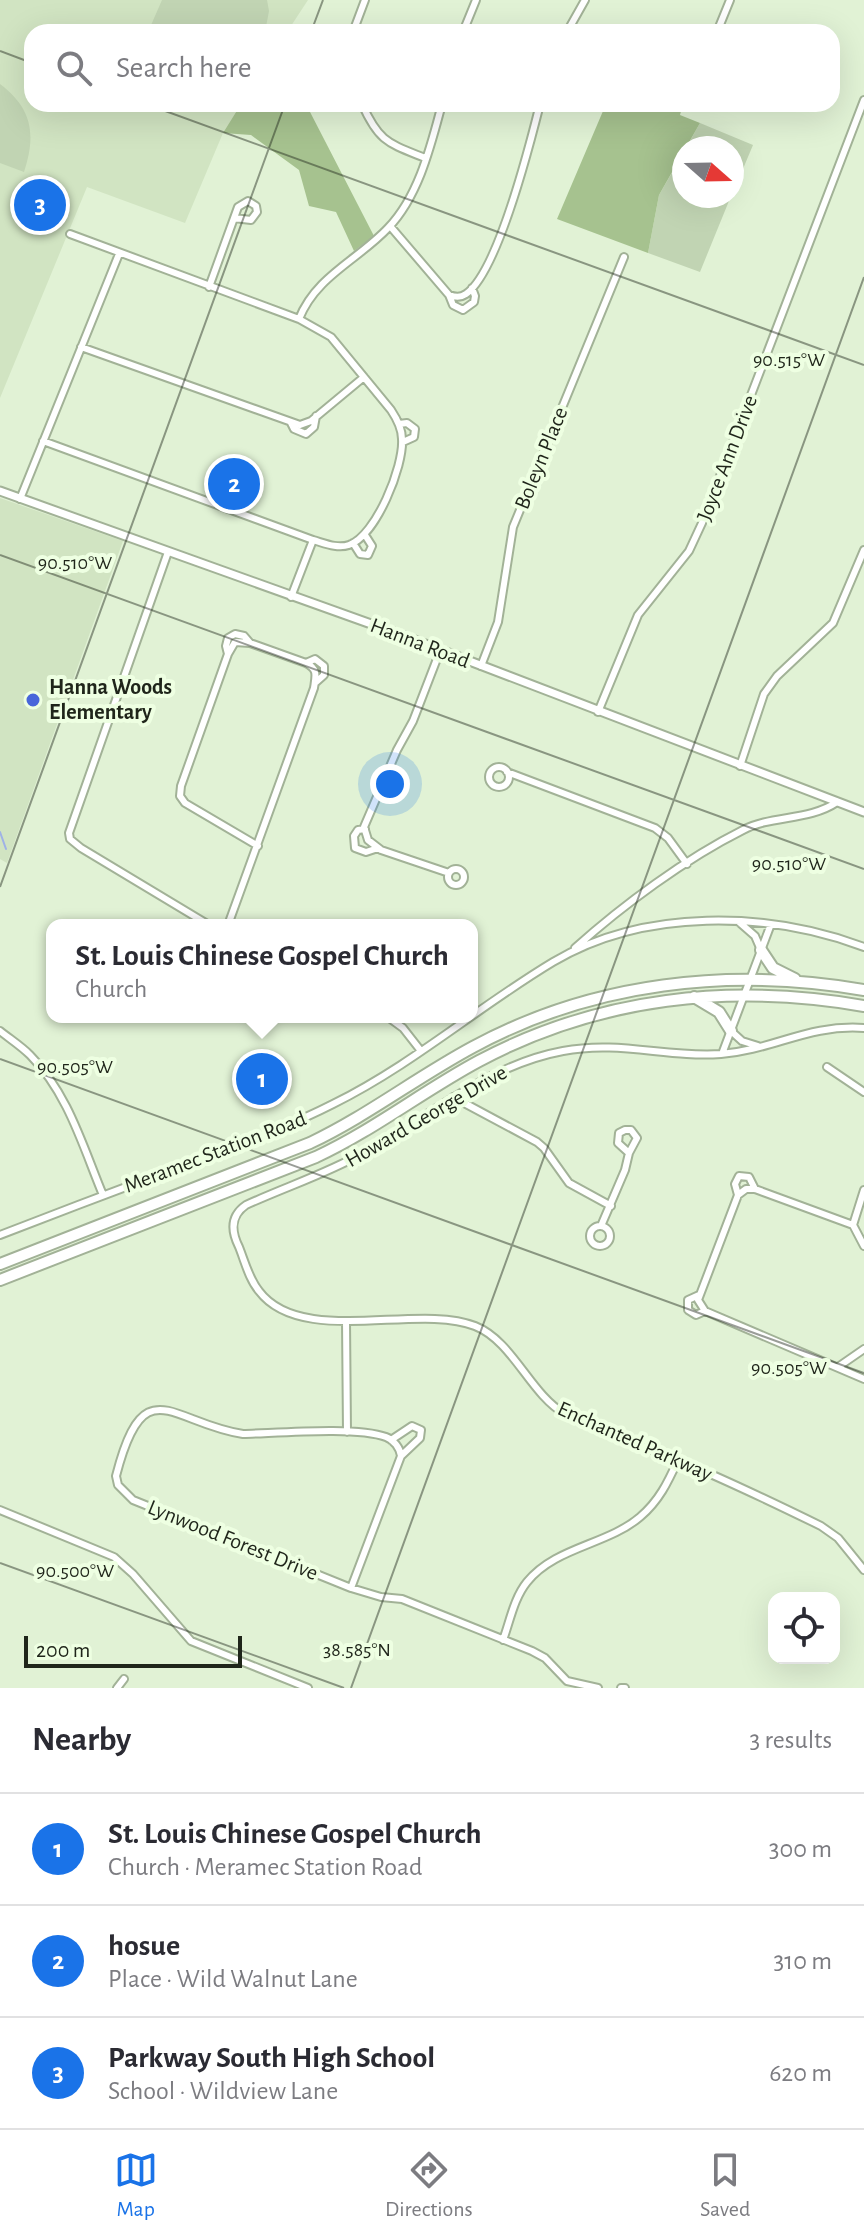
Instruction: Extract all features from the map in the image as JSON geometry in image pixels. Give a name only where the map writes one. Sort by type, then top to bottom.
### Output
[{"type":"highway","points":[[761,950],[773,968],[801,982]]},
{"type":"highway","points":[[0,1264],[310,1143],[357,1119],[469,1049],[540,1016],[591,999],[694,981],[801,982],[864,990]]},
{"type":"highway","points":[[693,996],[719,1012],[731,1031]]},
{"type":"highway","points":[[0,1280],[316,1157],[363,1133],[476,1062],[548,1029],[630,1005],[693,996],[798,997],[864,1006]]},
{"type":"street","points":[[356,24],[365,0]]},
{"type":"street","points":[[466,24],[476,0]]},
{"type":"street","points":[[572,24],[585,0]]},
{"type":"street","points":[[720,24],[730,0]]},
{"type":"street","name":"Joyce Ann Drive","points":[[598,712],[638,615],[689,551],[702,523],[864,100]]},
{"type":"street","points":[[366,112],[377,133],[386,142],[425,158]]},
{"type":"street","points":[[299,319],[312,294],[330,274],[390,226],[411,196],[439,112]]},
{"type":"street","points":[[449,295],[463,296],[472,288],[491,255],[518,187],[538,112]]},
{"type":"street","points":[[209,287],[234,218]]},
{"type":"street","points":[[390,226],[449,295],[453,305],[463,310],[474,302],[472,288]]},
{"type":"street","points":[[43,441],[313,540],[340,547],[365,535],[376,520],[398,466],[403,442],[399,424],[331,337],[299,319],[70,234]]},
{"type":"street","points":[[20,499],[119,254]]},
{"type":"street","name":"Boleyn Place","points":[[481,666],[498,622],[513,527],[624,257]]},
{"type":"street","points":[[81,347],[291,423],[305,423],[364,377]]},
{"type":"street","points":[[399,424],[407,423],[415,429],[414,437],[403,442]]},
{"type":"street","name":"Hanna Road","points":[[0,491],[399,634],[864,812]]},
{"type":"street","points":[[353,543],[360,554],[368,555],[372,546],[365,535]]},
{"type":"street","points":[[291,597],[313,540]]},
{"type":"street","points":[[740,766],[764,694],[777,676],[833,623],[864,550]]},
{"type":"street","points":[[168,552],[69,833],[70,839],[81,848],[199,919]]},
{"type":"street","points":[[228,654],[228,638],[235,634],[244,636],[250,643]]},
{"type":"street","points":[[230,919],[258,846],[317,672],[306,663],[250,643],[235,642],[228,654],[180,796],[185,803],[258,846]]},
{"type":"street","points":[[440,651],[365,829],[368,840],[378,848],[449,873]]},
{"type":"street","points":[[507,772],[655,828],[668,838],[687,864]]},
{"type":"street","points":[[568,955],[603,923],[687,864],[744,830],[784,818],[817,813],[837,802]]},
{"type":"street","points":[[365,829],[358,830],[354,836],[355,848],[366,852],[378,848]]},
{"type":"street","name":"Meramec Station Road","points":[[478,1012],[587,945],[635,931],[704,920],[738,921],[815,931],[864,947]]},
{"type":"street","points":[[738,921],[749,929],[761,950]]},
{"type":"street","points":[[722,1054],[771,924]]},
{"type":"street","points":[[396,1023],[421,1051]]},
{"type":"street","name":"Meramec Station Road","points":[[0,1235],[280,1129],[365,1087],[462,1023]]},
{"type":"street","name":"Howard George Drive","points":[[235,1216],[246,1205],[347,1163],[484,1078],[518,1064],[567,1050],[615,1046],[722,1054],[759,1047],[815,1030],[864,1028]]},
{"type":"street","points":[[0,1031],[30,1055],[52,1081],[65,1103],[103,1195]]},
{"type":"street","points":[[731,1031],[742,1041],[759,1047]]},
{"type":"street","points":[[827,1067],[864,1092]]},
{"type":"street","points":[[453,1097],[537,1142],[569,1183],[611,1206]]},
{"type":"street","points":[[601,1226],[629,1153]]},
{"type":"street","points":[[738,1195],[735,1184],[739,1176],[749,1177],[755,1189]]},
{"type":"street","points":[[864,1246],[853,1225],[755,1189],[746,1189],[738,1195],[699,1299],[705,1311],[864,1379]]},
{"type":"street","points":[[853,1225],[864,1190]]},
{"type":"street","name":"Enchanted Parkway","points":[[235,1216],[233,1234],[252,1281],[265,1299],[304,1317],[346,1321],[444,1321],[474,1326],[493,1338],[544,1397],[566,1415],[678,1460],[821,1526],[838,1538],[864,1570]]},
{"type":"street","points":[[699,1299],[688,1300],[688,1310],[696,1315],[705,1311]]},
{"type":"street","points":[[346,1321],[347,1432]]},
{"type":"street","points":[[838,1367],[864,1349]]},
{"type":"street","name":"Lynwood Forest Drive","points":[[351,1588],[401,1456],[420,1438],[421,1430],[412,1426],[391,1440],[384,1436],[347,1432],[243,1434],[158,1408],[138,1419],[116,1476],[118,1485],[133,1500],[351,1588],[381,1597],[402,1599],[545,1658],[567,1681],[598,1688]]},
{"type":"street","points":[[391,1440],[401,1456]]},
{"type":"street","points":[[503,1640],[521,1591],[529,1580],[546,1564],[639,1518],[662,1493],[678,1460]]},
{"type":"street","points":[[0,1510],[114,1557],[133,1574],[191,1641],[308,1688]]},
{"type":"street","points":[[117,1688],[124,1679]]},
{"type":"shaded area","points":[[0,0],[308,0],[292,24],[24,24],[24,112],[236,112],[223,133],[185,223],[87,187],[0,398]]},
{"type":"shaded area","points":[[162,0],[267,0],[269,11],[267,24],[152,24]]},
{"type":"shaded area","points":[[0,84],[11,93],[25,113],[30,146],[24,172],[0,163]]},
{"type":"shaded area","points":[[236,112],[310,112],[374,236],[354,251],[336,212],[309,206],[299,170],[251,135],[223,133]]},
{"type":"shaded area","points":[[603,112],[681,112],[680,115],[700,123],[693,136],[672,136],[672,172],[659,195],[648,253],[557,219]]},
{"type":"shaded area","points":[[700,123],[731,136],[693,136]]},
{"type":"shaded area","points":[[744,141],[753,145],[744,166]]},
{"type":"shaded area","points":[[672,173],[672,208],[726,208],[700,272],[648,253],[659,195]]},
{"type":"shaded area","name":"Hanna Woods Elementary","points":[[0,498],[123,541],[7,863],[0,859]]},
{"type":"waterway","points":[[0,832],[6,849]]},
{"type":"place","name":"Parkway South High School","points":[[40,205]]},
{"type":"place","name":"hosue","points":[[234,484]]},
{"type":"place","name":"Hanna Woods Elementary","points":[[33,700]]},
{"type":"place","name":"St. Louis Chinese Gospel Church","points":[[262,1079]]}]
